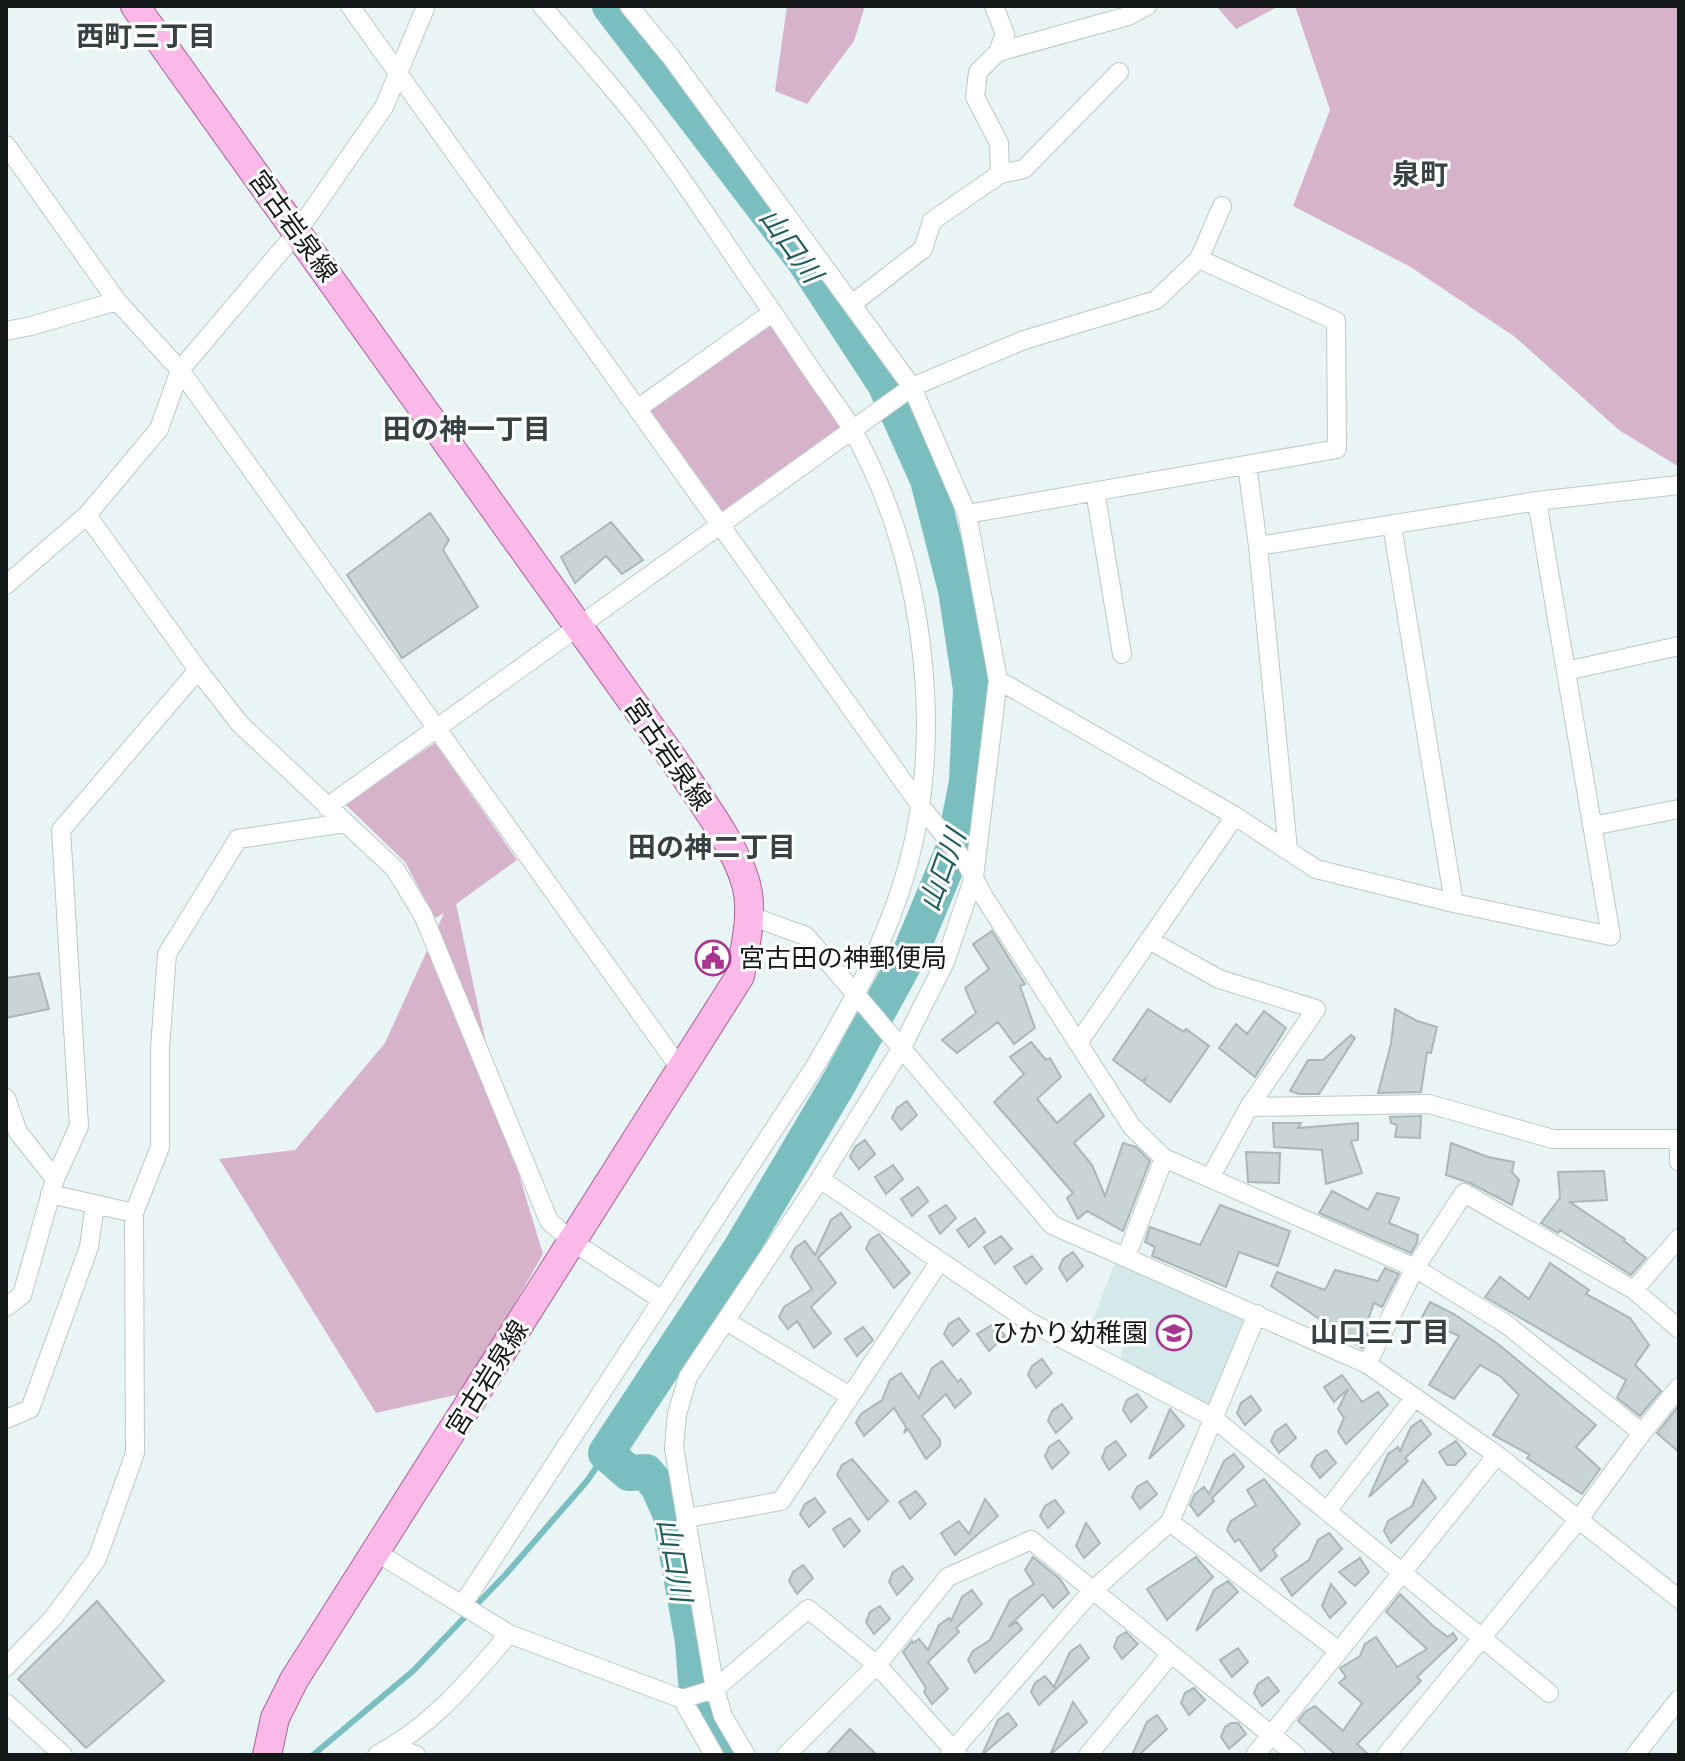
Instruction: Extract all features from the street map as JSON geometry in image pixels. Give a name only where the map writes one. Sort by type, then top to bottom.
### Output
[{"type":"main road","name":"宮古岩泉線","points":[[135,6],[709,812],[746,885],[749,929],[740,976],[294,1680],[275,1718],[267,1755]]},
{"type":"street","points":[[350,6],[920,805],[970,870],[1132,1127],[1164,1158],[1415,1268],[1506,1324],[1642,1433]]},
{"type":"street","points":[[6,585],[87,515],[159,429],[180,370],[297,232],[384,107],[426,6]]},
{"type":"street","points":[[463,1604],[814,1068],[856,997],[889,919],[907,866],[920,805],[926,704],[920,641],[904,560],[883,494],[856,427],[636,117],[542,6]]},
{"type":"street","points":[[629,6],[671,57],[852,304],[907,391],[967,514],[998,680],[970,870],[945,962],[901,1049],[820,1179],[688,1377],[677,1414],[674,1448],[715,1689],[723,1716],[746,1755]]},
{"type":"street","points":[[994,6],[1005,34],[998,52],[978,72],[975,97],[999,143],[1000,174]]},
{"type":"street","points":[[998,52],[1128,16],[1147,6]]},
{"type":"street","points":[[852,304],[923,249],[932,221],[1000,174],[1024,169],[1119,72]]},
{"type":"street","points":[[6,145],[117,301],[180,370],[682,1071]]},
{"type":"street","points":[[327,807],[907,391],[1024,340],[1156,300],[1199,259],[1222,206]]},
{"type":"street","points":[[967,514],[1337,449],[1336,321],[1199,259]]},
{"type":"street","points":[[6,331],[117,301]]},
{"type":"street","points":[[637,409],[773,312]]},
{"type":"street","points":[[1247,465],[1288,849]]},
{"type":"street","points":[[1258,546],[1537,501],[1679,485]]},
{"type":"street","points":[[1095,491],[1122,654]]},
{"type":"street","points":[[998,680],[1235,816],[1316,869],[1454,903],[1611,936],[1537,501]]},
{"type":"street","points":[[87,515],[240,724],[395,869],[423,915],[549,1221],[573,1242],[662,1300]]},
{"type":"street","points":[[1392,525],[1454,903]]},
{"type":"street","points":[[1566,671],[1679,646]]},
{"type":"street","points":[[6,1307],[22,1295],[52,1187],[79,1126],[61,830],[198,670]]},
{"type":"street","points":[[1592,826],[1679,809]]},
{"type":"street","points":[[1078,1043],[1235,816]]},
{"type":"street","points":[[6,1667],[53,1618],[97,1559],[135,1453],[134,1213],[160,1147],[160,1048],[167,954],[238,839],[345,823]]},
{"type":"street","points":[[748,915],[806,936],[1052,1225],[1367,1364],[1497,1455],[1679,1599]]},
{"type":"street","points":[[1149,940],[1219,979],[1316,1009],[1249,1107],[1210,1178]]},
{"type":"street","points":[[6,1098],[18,1132],[52,1187],[95,1204],[134,1213]]},
{"type":"street","points":[[1249,1107],[1429,1104],[1553,1139],[1679,1139],[1679,1162]]},
{"type":"street","points":[[1126,1257],[1164,1158]]},
{"type":"street","points":[[820,1179],[1028,1321],[1212,1417],[1549,1693]]},
{"type":"street","points":[[1367,1364],[1415,1268],[1464,1193],[1634,1290],[1679,1329]]},
{"type":"street","points":[[6,1419],[30,1409],[89,1247],[95,1204]]},
{"type":"street","points":[[1634,1290],[1679,1238]]},
{"type":"street","points":[[687,1518],[781,1501],[940,1261]]},
{"type":"street","points":[[376,1552],[509,1634],[682,1699],[715,1689],[808,1609],[877,1665],[954,1754],[1092,1591],[1170,1522],[1257,1314]]},
{"type":"street","points":[[726,1321],[850,1396]]},
{"type":"street","points":[[1386,1755],[1579,1519],[1679,1387]]},
{"type":"street","points":[[1327,1511],[1415,1397]]},
{"type":"street","points":[[1255,1755],[1497,1455]]},
{"type":"street","points":[[1170,1522],[1339,1651]]},
{"type":"street","points":[[786,1755],[877,1665],[948,1577],[1031,1540],[1296,1755]]},
{"type":"street","points":[[385,1751],[449,1704],[509,1634]]},
{"type":"street","points":[[1088,1755],[1171,1654]]},
{"type":"street","points":[[682,1699],[714,1755]]},
{"type":"street","points":[[1635,1755],[1679,1699]]},
{"type":"street","points":[[6,1703],[63,1755]]},
{"type":"street","points":[[385,1751],[416,1755]]},
{"type":"shaded area","points":[[787,6],[865,6],[854,41],[807,104],[775,91]]},
{"type":"shaded area","points":[[1216,6],[1279,6],[1236,29]]},
{"type":"shaded area","points":[[1295,6],[1679,6],[1679,467],[1619,430],[1515,337],[1409,266],[1293,206],[1330,110]]},
{"type":"shaded area","points":[[771,323],[843,429],[724,513],[649,409]]},
{"type":"shaded area","points":[[435,743],[517,860],[456,904],[503,1122],[543,1254],[464,1393],[376,1413],[219,1159],[295,1150],[385,1043],[444,913],[435,918],[405,862],[345,804]]},
{"type":"shaded area","name":"ひかり幼稚園","points":[[1115,1263],[1248,1317],[1209,1405],[1120,1361],[1124,1344],[1092,1322]]},
{"type":"building","points":[[430,513],[449,540],[443,550],[478,607],[402,658],[347,575]]},
{"type":"building","points":[[611,522],[643,560],[622,574],[606,556],[575,583],[561,557]]},
{"type":"building","points":[[992,931],[1025,984],[1020,986],[1035,1028],[1014,1044],[998,1022],[957,1053],[942,1040],[976,1013],[965,988],[989,969],[973,944]]},
{"type":"building","points":[[39,973],[49,1009],[6,1018],[6,978]]},
{"type":"building","points":[[1148,1009],[1184,1032],[1186,1029],[1209,1046],[1170,1102],[1144,1083],[1146,1078],[1142,1081],[1113,1060]]},
{"type":"building","points":[[1395,1009],[1437,1027],[1431,1053],[1427,1052],[1421,1092],[1378,1093],[1391,1044]]},
{"type":"building","points":[[1264,1011],[1286,1028],[1255,1077],[1219,1048],[1236,1024],[1247,1034]]},
{"type":"building","points":[[1351,1035],[1355,1038],[1319,1094],[1290,1091],[1308,1060],[1323,1060]]},
{"type":"building","points":[[1031,1042],[1046,1060],[1050,1058],[1061,1077],[1037,1099],[1057,1123],[1090,1094],[1104,1116],[1074,1143],[1092,1165],[1105,1196],[1123,1143],[1136,1147],[1150,1161],[1123,1231],[1087,1211],[1078,1219],[1067,1198],[1073,1193],[994,1102],[1024,1074],[1010,1057]]},
{"type":"building","points":[[907,1101],[917,1115],[901,1130],[892,1118],[897,1108]]},
{"type":"building","points":[[1421,1116],[1420,1138],[1395,1137],[1397,1125],[1391,1123],[1390,1117]]},
{"type":"building","points":[[1273,1123],[1301,1123],[1298,1128],[1358,1123],[1358,1140],[1351,1141],[1362,1173],[1326,1184],[1322,1150],[1274,1147]]},
{"type":"building","points":[[865,1140],[875,1154],[859,1169],[850,1157],[855,1147]]},
{"type":"building","points":[[1451,1143],[1488,1157],[1514,1162],[1512,1172],[1519,1180],[1512,1205],[1470,1183],[1446,1175]]},
{"type":"building","points":[[1246,1152],[1280,1153],[1279,1183],[1248,1182]]},
{"type":"building","points":[[893,1165],[903,1179],[886,1194],[875,1177]]},
{"type":"building","points":[[1604,1171],[1607,1200],[1570,1202],[1625,1239],[1646,1258],[1631,1275],[1560,1230],[1558,1233],[1541,1223],[1560,1198],[1558,1172]]},
{"type":"building","points":[[918,1187],[928,1201],[912,1216],[901,1199]]},
{"type":"building","points":[[1332,1191],[1368,1210],[1377,1193],[1399,1198],[1389,1223],[1418,1235],[1411,1253],[1319,1213]]},
{"type":"building","points":[[946,1205],[956,1218],[940,1234],[929,1216]]},
{"type":"building","points":[[1220,1205],[1290,1231],[1278,1266],[1239,1252],[1226,1287],[1152,1256],[1155,1247],[1145,1242],[1150,1227],[1200,1245]]},
{"type":"building","points":[[841,1213],[851,1227],[818,1258],[836,1283],[811,1307],[831,1333],[814,1348],[797,1321],[788,1329],[779,1317],[784,1307],[812,1289],[791,1257],[795,1248],[805,1241],[815,1255],[831,1220]]},
{"type":"building","points":[[975,1218],[985,1232],[969,1247],[957,1230]]},
{"type":"building","points":[[879,1234],[910,1273],[894,1288],[866,1249],[870,1240]]},
{"type":"building","points":[[1001,1236],[1012,1249],[995,1264],[984,1247]]},
{"type":"building","points":[[1073,1252],[1083,1266],[1067,1281],[1059,1268],[1063,1259]]},
{"type":"building","points":[[1032,1256],[1042,1269],[1026,1284],[1014,1267]]},
{"type":"building","points":[[1550,1263],[1589,1290],[1586,1294],[1630,1318],[1649,1345],[1635,1365],[1661,1391],[1640,1416],[1617,1398],[1626,1380],[1485,1297],[1500,1277],[1529,1299]]},
{"type":"building","points":[[1385,1268],[1399,1274],[1382,1307],[1374,1303],[1364,1331],[1368,1335],[1362,1348],[1271,1286],[1277,1272],[1325,1290],[1335,1270],[1378,1281]]},
{"type":"building","points":[[1430,1302],[1454,1314],[1498,1344],[1596,1425],[1576,1447],[1600,1469],[1582,1494],[1527,1458],[1530,1455],[1493,1435],[1519,1395],[1500,1376],[1480,1365],[1454,1399],[1429,1385],[1459,1336],[1421,1319]]},
{"type":"building","points":[[959,1318],[969,1331],[953,1346],[944,1334],[949,1324]]},
{"type":"building","points":[[995,1323],[1005,1336],[989,1351],[977,1334]]},
{"type":"building","points":[[863,1327],[873,1340],[857,1356],[845,1339]]},
{"type":"building","points":[[1042,1359],[1052,1373],[1036,1388],[1028,1375],[1032,1366]]},
{"type":"building","points":[[942,1361],[971,1393],[955,1408],[946,1394],[922,1416],[940,1440],[940,1446],[926,1459],[908,1429],[904,1433],[906,1427],[894,1408],[864,1436],[856,1423],[861,1414],[882,1400],[890,1380],[901,1373],[919,1398],[932,1368]]},
{"type":"building","points":[[1342,1375],[1362,1402],[1378,1392],[1388,1405],[1346,1444],[1338,1432],[1344,1418],[1338,1409],[1348,1389],[1334,1402],[1324,1387]]},
{"type":"building","points":[[1137,1394],[1147,1407],[1131,1422],[1123,1410],[1127,1400]]},
{"type":"building","points":[[1251,1396],[1261,1410],[1245,1425],[1237,1413],[1241,1403]]},
{"type":"building","points":[[1062,1404],[1072,1418],[1056,1433],[1048,1421],[1052,1411]]},
{"type":"building","points":[[1677,1408],[1679,1410],[1679,1452],[1657,1433]]},
{"type":"building","points":[[1170,1409],[1184,1426],[1149,1459]]},
{"type":"building","points":[[1421,1420],[1431,1434],[1405,1458],[1408,1461],[1369,1497],[1388,1454],[1398,1447],[1400,1451],[1411,1427]]},
{"type":"building","points":[[1286,1424],[1296,1438],[1279,1453],[1271,1441],[1276,1431]]},
{"type":"building","points":[[1059,1440],[1069,1453],[1052,1469],[1045,1456],[1049,1447]]},
{"type":"building","points":[[1116,1441],[1126,1455],[1109,1470],[1102,1458],[1106,1448]]},
{"type":"building","points":[[1456,1441],[1466,1454],[1455,1465],[1447,1465],[1439,1452]]},
{"type":"building","points":[[1326,1450],[1336,1463],[1320,1478],[1311,1466],[1316,1456]]},
{"type":"building","points":[[1234,1454],[1244,1467],[1198,1516],[1190,1505],[1195,1494],[1204,1487],[1209,1494],[1224,1461]]},
{"type":"building","points":[[852,1459],[888,1501],[868,1520],[837,1475],[842,1465]]},
{"type":"building","points":[[1264,1479],[1300,1524],[1273,1550],[1277,1556],[1261,1571],[1239,1539],[1235,1542],[1227,1530],[1231,1521],[1256,1505],[1247,1490]]},
{"type":"building","points":[[1423,1480],[1436,1498],[1391,1543],[1384,1531],[1388,1521],[1412,1506]]},
{"type":"building","points":[[1147,1481],[1157,1494],[1140,1509],[1132,1497],[1137,1487]]},
{"type":"building","points":[[916,1491],[926,1504],[910,1519],[899,1502]]},
{"type":"building","points":[[815,1498],[825,1512],[809,1527],[800,1514],[805,1504]]},
{"type":"building","points":[[985,1499],[998,1516],[955,1555],[941,1533],[959,1521],[969,1534]]},
{"type":"building","points":[[1055,1500],[1064,1512],[1048,1528],[1040,1516],[1045,1506]]},
{"type":"building","points":[[850,1518],[860,1531],[844,1547],[833,1529]]},
{"type":"building","points":[[1086,1523],[1100,1543],[1084,1558],[1076,1546]]},
{"type":"building","points":[[1329,1533],[1342,1549],[1292,1596],[1281,1579],[1309,1560],[1318,1540]]},
{"type":"building","points":[[1033,1557],[1060,1579],[1069,1593],[1053,1608],[1043,1594],[1008,1627],[1017,1622],[1022,1629],[975,1673],[968,1660],[973,1651],[990,1640],[1010,1600],[1034,1584],[1025,1570]]},
{"type":"building","points":[[1196,1557],[1213,1577],[1167,1620],[1147,1589]]},
{"type":"building","points":[[1360,1558],[1369,1572],[1355,1586],[1339,1572]]},
{"type":"building","points":[[803,1565],[813,1578],[797,1594],[789,1581],[793,1572]]},
{"type":"building","points":[[903,1566],[913,1579],[897,1595],[889,1582],[893,1572]]},
{"type":"building","points":[[1228,1581],[1238,1592],[1196,1631],[1214,1590]]},
{"type":"building","points":[[1331,1584],[1346,1603],[1330,1618],[1322,1606]]},
{"type":"building","points":[[972,1590],[982,1604],[956,1628],[959,1632],[928,1662],[948,1689],[932,1704],[924,1692],[926,1688],[903,1652],[912,1641],[919,1639],[928,1650],[939,1625],[949,1618],[951,1621],[962,1597]]},
{"type":"building","points":[[1400,1594],[1433,1626],[1448,1637],[1453,1633],[1457,1639],[1417,1677],[1421,1681],[1357,1744],[1369,1755],[1336,1755],[1298,1721],[1315,1706],[1343,1731],[1362,1703],[1339,1683],[1346,1677],[1340,1668],[1360,1656],[1365,1644],[1376,1637],[1397,1667],[1427,1649],[1386,1612]]},
{"type":"building","points":[[97,1601],[164,1681],[86,1748],[18,1679]]},
{"type":"building","points":[[880,1606],[890,1619],[874,1634],[866,1622],[870,1612]]},
{"type":"building","points":[[1126,1632],[1138,1644],[1122,1659],[1114,1647],[1118,1637]]},
{"type":"building","points":[[1080,1645],[1089,1658],[1039,1705],[1031,1692],[1035,1683],[1045,1676],[1054,1687],[1070,1652]]},
{"type":"building","points":[[1238,1648],[1248,1662],[1232,1677],[1220,1660]]},
{"type":"building","points":[[1268,1677],[1279,1691],[1262,1706],[1254,1693],[1258,1684]]},
{"type":"building","points":[[1194,1688],[1205,1700],[1189,1715],[1181,1703],[1185,1693]]},
{"type":"building","points":[[1073,1702],[1087,1722],[1050,1755]]},
{"type":"building","points":[[1008,1713],[1017,1725],[982,1755],[998,1720]]},
{"type":"building","points":[[1157,1715],[1167,1729],[1139,1755],[1132,1755],[1147,1722]]},
{"type":"building","points":[[1238,1723],[1246,1734],[1229,1749],[1221,1737],[1225,1727]]},
{"type":"building","points":[[850,1729],[877,1755],[826,1755]]},
{"type":"waterway","name":"山口川","points":[[610,6],[804,260],[885,384],[928,480],[956,590],[971,689],[967,782],[954,848],[912,949],[840,1081],[740,1250],[606,1453],[629,1473],[646,1472],[658,1486],[670,1513],[693,1642],[696,1682],[714,1733],[728,1755]]},
{"type":"waterway","points":[[313,1755],[413,1671],[506,1574],[587,1481],[606,1453]]},
{"type":"place","name":"宮古田の神郵便局","points":[[713,958]]},
{"type":"place","name":"ひかり幼稚園","points":[[1174,1333]]},
{"type":"district","name":"西町三丁目","points":[[146,36]]},
{"type":"district","name":"泉町","points":[[1420,174]]},
{"type":"district","name":"田の神一丁目","points":[[467,429]]},
{"type":"district","name":"田の神二丁目","points":[[712,847]]},
{"type":"district","name":"山口三丁目","points":[[1380,1332]]}]
